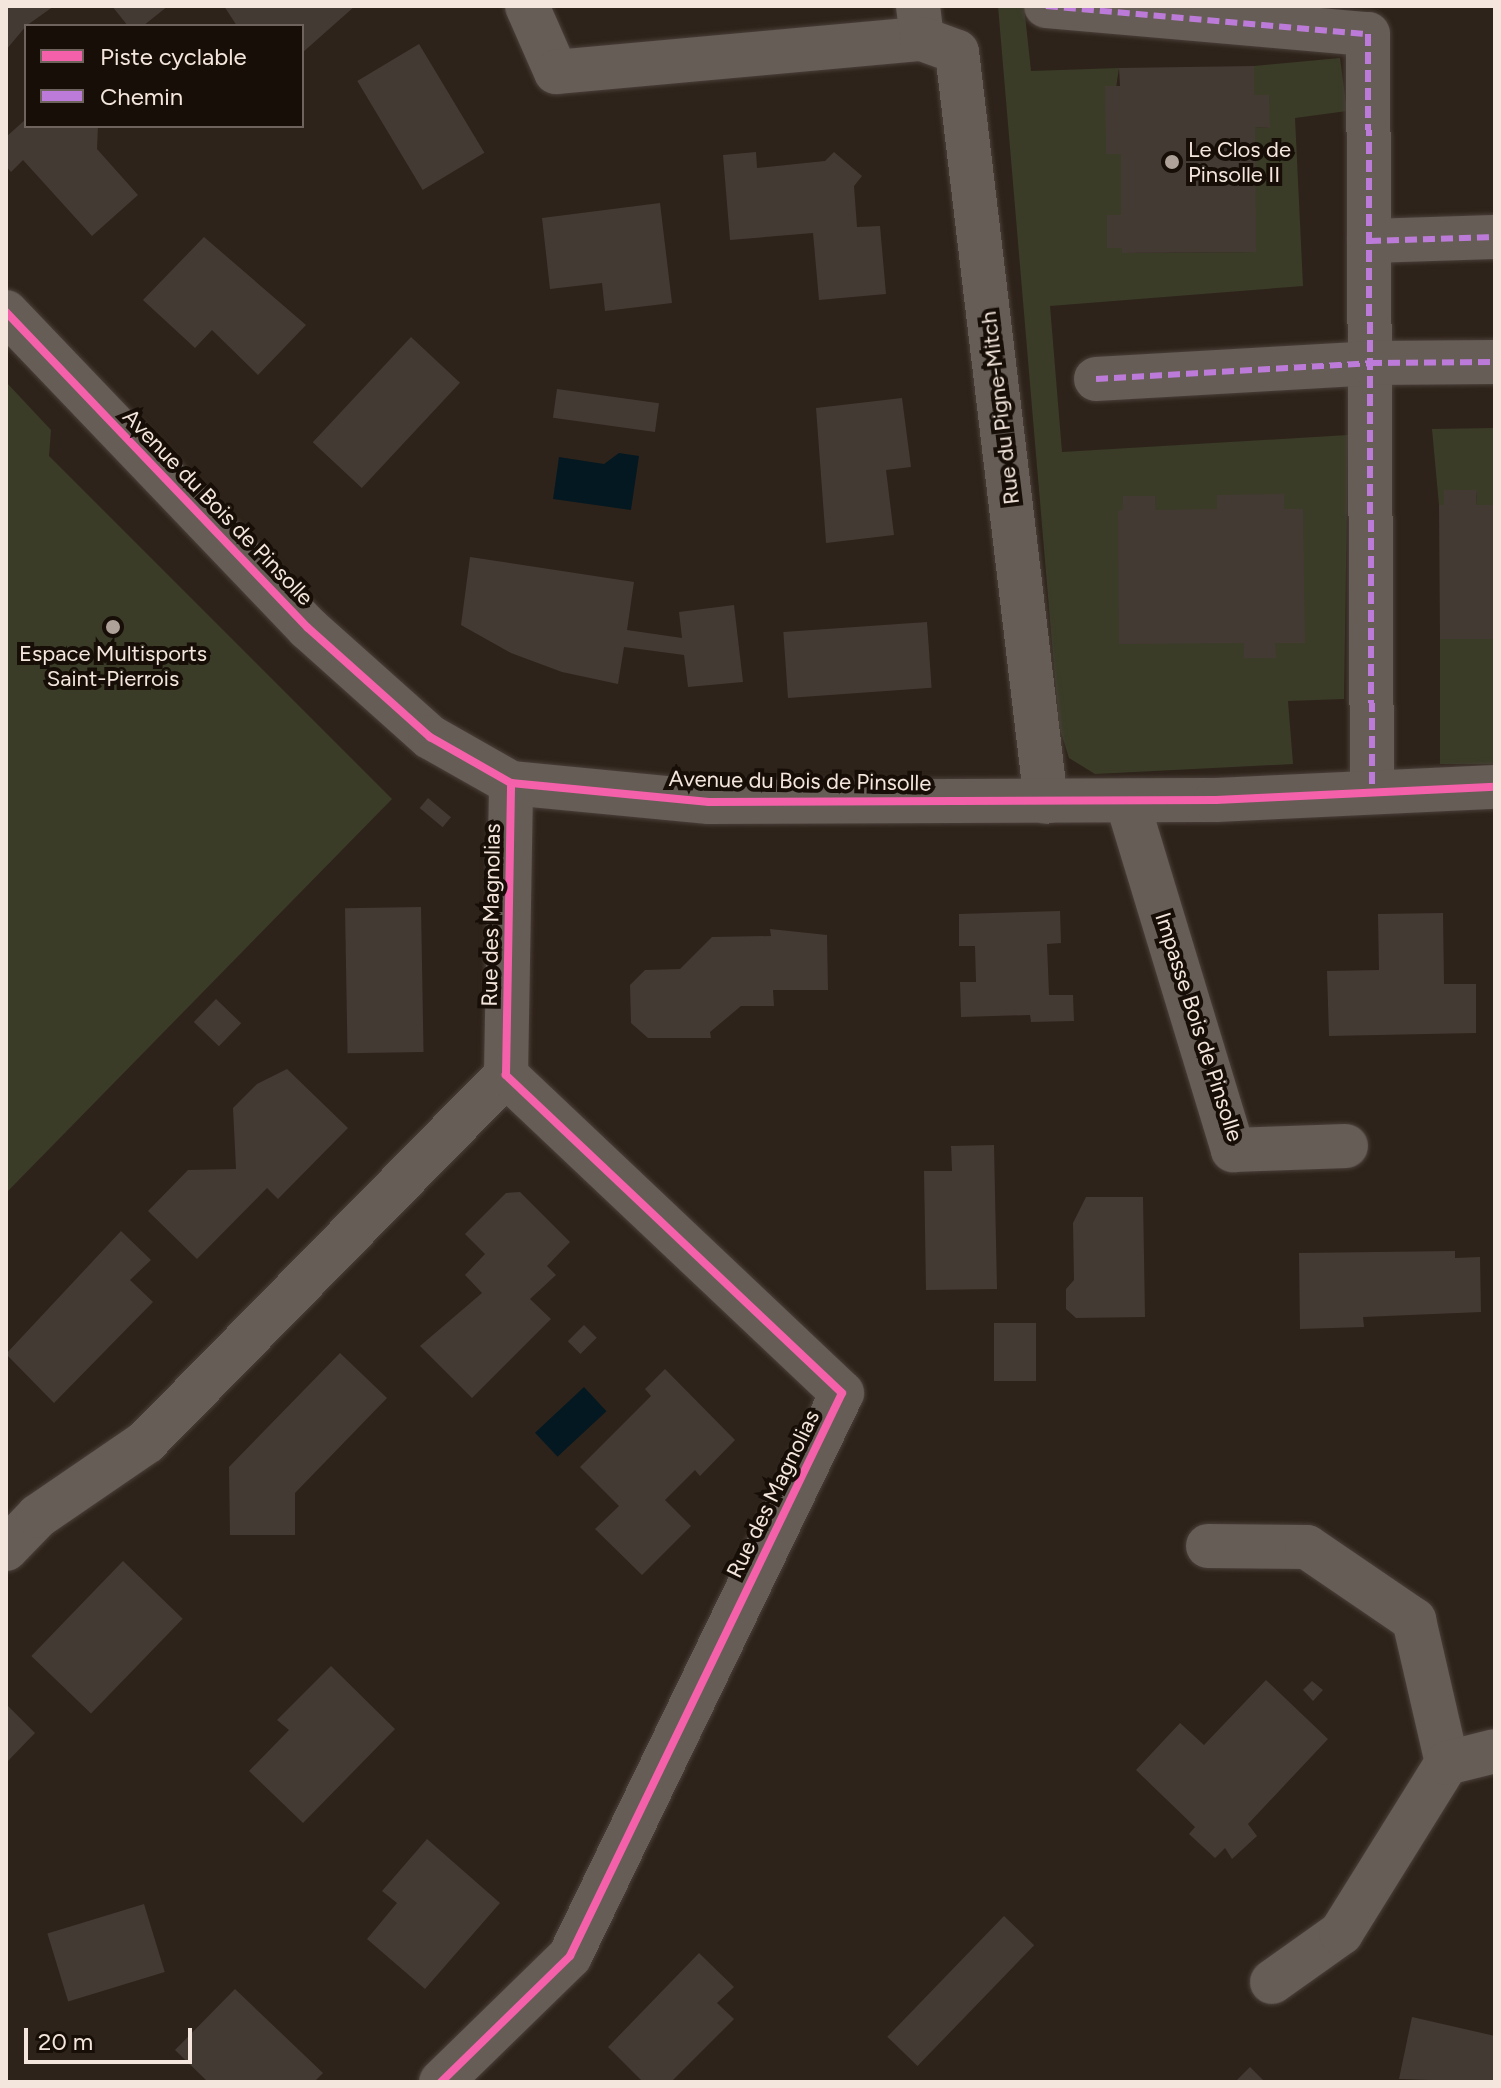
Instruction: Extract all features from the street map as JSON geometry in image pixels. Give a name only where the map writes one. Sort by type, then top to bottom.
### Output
[{"type":"street","name":"Rue du Pigne-Mitch","points":[[527,6],[556,72],[920,22],[957,52],[1046,802]]},
{"type":"street","points":[[1046,6],[1368,34],[1372,792]]},
{"type":"street","points":[[1369,241],[1495,237]]},
{"type":"street","name":"Avenue du Bois de Pinsolle","points":[[6,312],[308,628],[430,737],[511,783],[709,802],[1127,801],[1495,787]]},
{"type":"street","points":[[1096,379],[1370,363],[1495,362]]},
{"type":"street","name":"Rue des Magnolias","points":[[441,2082],[570,1956],[842,1393],[506,1075],[511,783]]},
{"type":"street","name":"Impasse Bois de Pinsolle","points":[[1127,801],[1233,1150],[1346,1146]]},
{"type":"street","points":[[6,1549],[38,1516],[146,1442],[506,1075]]},
{"type":"street","points":[[1208,1546],[1307,1547],[1414,1620],[1447,1763]]},
{"type":"street","points":[[1272,1982],[1341,1933],[1447,1763],[1495,1751]]},
{"type":"green space","points":[[998,6],[1024,6],[1031,71],[1119,68],[1106,154],[1121,154],[1121,215],[1107,216],[1107,248],[1122,248],[1123,253],[1255,252],[1255,127],[1269,128],[1254,95],[1254,66],[1340,58],[1347,111],[1295,118],[1303,286],[1050,306],[1062,452],[1348,435],[1344,699],[1288,701],[1293,764],[1095,774],[1069,758],[1059,726]]},
{"type":"green space","name":"Espace Multisports Saint-Pierrois","points":[[6,382],[51,430],[49,456],[392,799],[6,1193]]},
{"type":"green space","points":[[1495,428],[1495,505],[1476,505],[1477,491],[1444,490],[1444,505],[1439,505],[1432,429]]},
{"type":"green space","points":[[1440,638],[1495,638],[1495,764],[1440,764]]},
{"type":"water","points":[[619,453],[639,456],[631,510],[553,499],[559,457],[604,464]]},
{"type":"water","points":[[584,1387],[607,1411],[558,1457],[535,1433]]},
{"type":"building","points":[[6,6],[54,6],[29,24],[24,24],[24,28],[6,50]]},
{"type":"building","points":[[112,6],[168,6],[146,24],[126,24]]},
{"type":"building","points":[[224,6],[355,6],[304,51],[304,24],[236,24]]},
{"type":"building","points":[[419,44],[484,153],[423,190],[357,81]]},
{"type":"building","name":"Le Clos de Pinsolle II","points":[[1254,66],[1254,95],[1269,95],[1270,128],[1255,127],[1256,252],[1122,253],[1122,248],[1107,248],[1107,215],[1121,215],[1121,154],[1106,154],[1105,86],[1120,86],[1119,68]]},
{"type":"building","points":[[24,121],[24,128],[98,128],[97,149],[138,195],[92,236],[23,160],[11,172],[6,166],[6,137]]},
{"type":"building","points":[[756,152],[757,168],[825,161],[834,152],[862,176],[854,186],[857,227],[880,226],[886,294],[819,300],[813,233],[730,240],[723,155]]},
{"type":"building","points":[[660,203],[672,303],[605,311],[602,283],[550,289],[542,218]]},
{"type":"building","points":[[204,237],[306,325],[258,375],[212,330],[195,348],[143,300]]},
{"type":"building","points":[[411,337],[460,383],[362,488],[313,442]]},
{"type":"building","points":[[557,389],[659,403],[655,432],[553,418]]},
{"type":"building","points":[[902,398],[911,467],[886,470],[894,535],[826,543],[816,408]]},
{"type":"building","points":[[1444,490],[1477,490],[1476,505],[1495,505],[1495,639],[1440,639],[1439,505],[1444,505]]},
{"type":"building","points":[[1284,494],[1284,509],[1303,509],[1305,643],[1275,643],[1276,658],[1244,658],[1244,643],[1119,644],[1118,511],[1123,510],[1123,496],[1155,496],[1155,510],[1217,509],[1217,495]]},
{"type":"building","points":[[470,557],[634,582],[627,630],[682,638],[679,612],[734,605],[743,682],[688,687],[684,655],[624,647],[618,684],[562,672],[511,653],[461,625]]},
{"type":"building","points":[[927,622],[932,688],[788,698],[783,632]]},
{"type":"building","points":[[428,798],[451,817],[443,827],[420,808]]},
{"type":"building","points":[[421,907],[424,1052],[348,1053],[345,908]]},
{"type":"building","points":[[1060,911],[1061,943],[1047,944],[1049,995],[1073,995],[1074,1021],[1031,1022],[1030,1015],[961,1017],[960,982],[976,982],[975,946],[959,946],[959,914]]},
{"type":"building","points":[[1443,913],[1444,984],[1476,984],[1476,1033],[1329,1036],[1327,971],[1379,970],[1378,914]]},
{"type":"building","points":[[770,929],[827,935],[828,990],[773,990],[774,1006],[741,1006],[710,1032],[711,1038],[648,1038],[631,1023],[630,985],[645,970],[680,969],[712,937],[771,936]]},
{"type":"building","points":[[216,999],[241,1023],[219,1046],[194,1022]]},
{"type":"building","points":[[287,1069],[348,1128],[278,1199],[267,1188],[197,1259],[148,1211],[188,1170],[236,1169],[233,1108],[257,1084]]},
{"type":"building","points":[[994,1145],[997,1289],[926,1290],[924,1171],[952,1171],[951,1146]]},
{"type":"building","points":[[520,1192],[570,1242],[547,1266],[556,1275],[530,1299],[551,1319],[472,1398],[420,1346],[482,1293],[465,1275],[485,1254],[465,1234],[506,1193]]},
{"type":"building","points":[[1086,1197],[1143,1197],[1145,1317],[1076,1318],[1066,1309],[1066,1289],[1074,1280],[1073,1223]]},
{"type":"building","points":[[121,1231],[151,1260],[130,1280],[153,1302],[54,1403],[6,1354]]},
{"type":"building","points":[[1455,1251],[1455,1258],[1480,1257],[1481,1312],[1363,1317],[1364,1327],[1300,1329],[1299,1253]]},
{"type":"building","points":[[994,1323],[1036,1323],[1036,1381],[994,1381]]},
{"type":"building","points":[[584,1325],[597,1338],[580,1354],[568,1341]]},
{"type":"building","points":[[340,1353],[387,1398],[295,1493],[295,1535],[230,1535],[229,1467]]},
{"type":"building","points":[[665,1369],[735,1440],[700,1476],[695,1470],[665,1500],[691,1526],[642,1575],[595,1529],[619,1506],[580,1467],[651,1396],[645,1389]]},
{"type":"building","points":[[123,1561],[183,1619],[91,1714],[31,1656]]},
{"type":"building","points":[[331,1666],[395,1729],[303,1823],[249,1771],[289,1730],[277,1720]]},
{"type":"building","points":[[1266,1680],[1328,1739],[1248,1824],[1257,1836],[1232,1859],[1225,1848],[1215,1858],[1189,1834],[1195,1827],[1136,1770],[1180,1723],[1204,1745]]},
{"type":"building","points":[[1312,1681],[1323,1690],[1313,1701],[1303,1690]]},
{"type":"building","points":[[6,1704],[35,1733],[6,1763]]},
{"type":"building","points":[[427,1839],[500,1903],[425,1989],[367,1939],[397,1903],[382,1891]]},
{"type":"building","points":[[144,1904],[165,1972],[68,2001],[47,1934]]},
{"type":"building","points":[[1004,1916],[1034,1945],[918,2066],[887,2037]]},
{"type":"building","points":[[699,1953],[734,1987],[717,2003],[734,2019],[671,2082],[643,2082],[608,2047]]},
{"type":"building","points":[[235,1989],[323,2073],[314,2082],[208,2082],[175,2050]]},
{"type":"building","points":[[1412,2017],[1495,2036],[1495,2082],[1399,2079]]},
{"type":"building","points":[[1250,2067],[1265,2082],[1235,2082]]},
{"type":"marked path","points":[[1046,6],[1368,34],[1372,792]]},
{"type":"marked path","points":[[1369,241],[1495,237]]},
{"type":"marked path","points":[[1096,379],[1370,363],[1495,362]]},
{"type":"cycle path","points":[[6,312],[308,628],[430,737],[511,783],[709,802],[1216,800],[1495,787]]},
{"type":"cycle path","points":[[441,2082],[570,1956],[842,1393],[506,1075],[511,783]]},
{"type":"place","name":"Le Clos de Pinsolle II","points":[[1172,162]]},
{"type":"place","name":"Espace Multisports Saint-Pierrois","points":[[113,627]]}]
